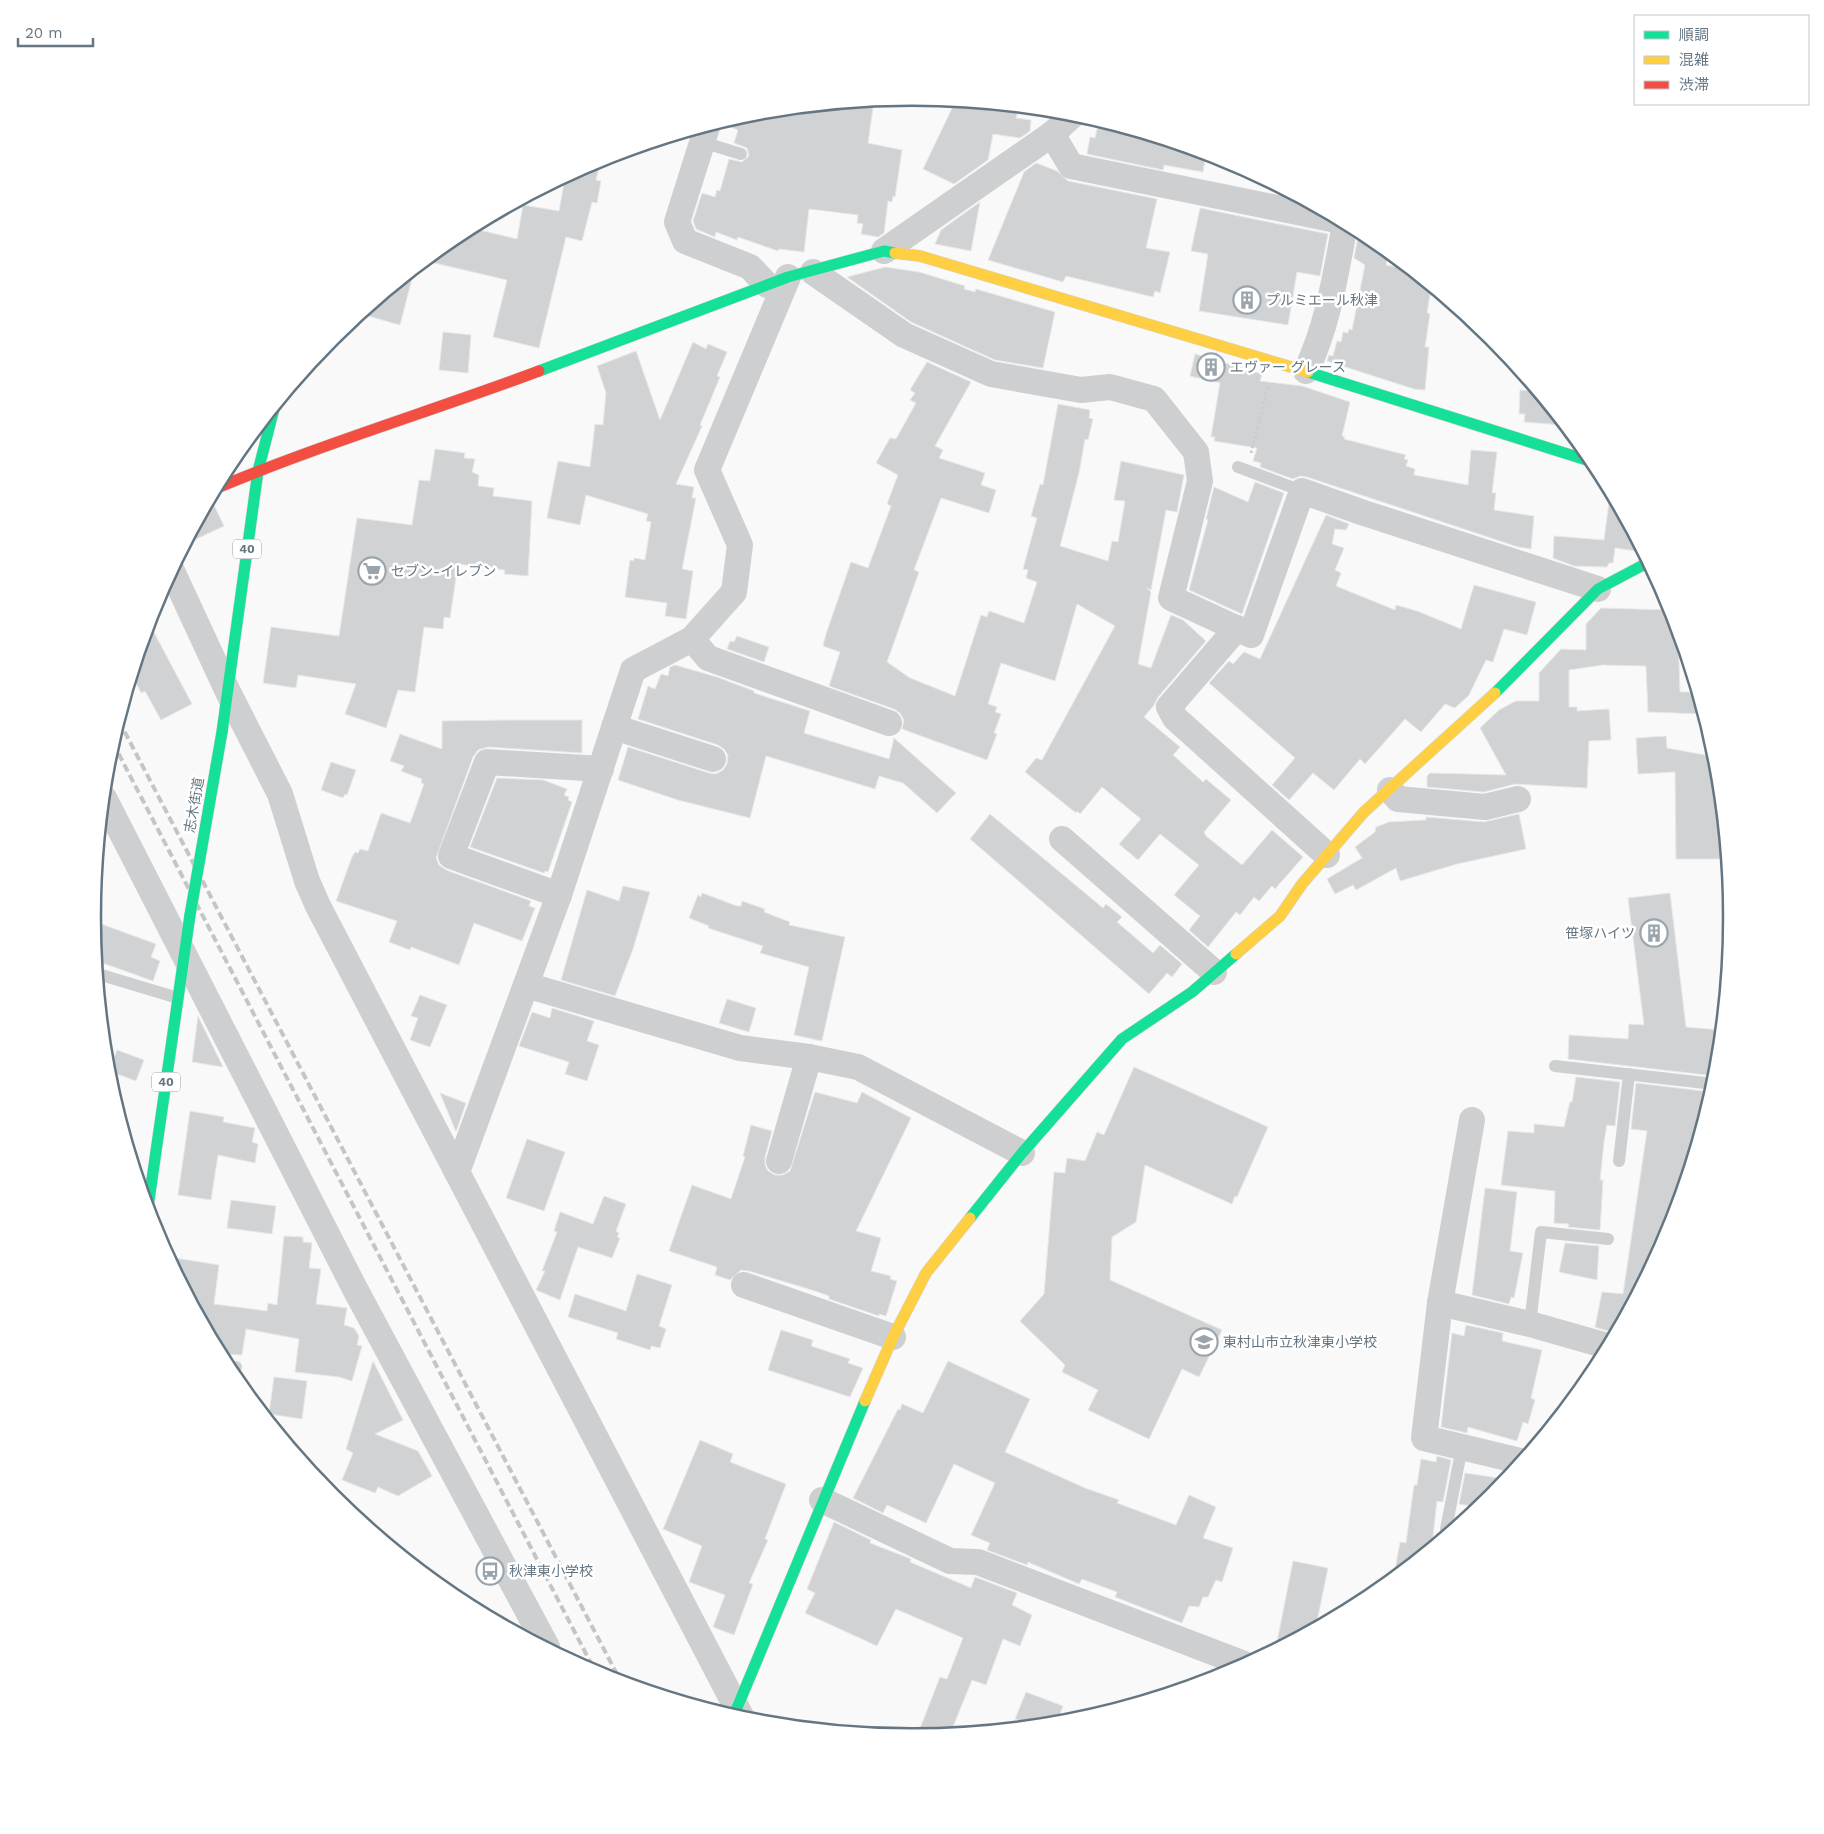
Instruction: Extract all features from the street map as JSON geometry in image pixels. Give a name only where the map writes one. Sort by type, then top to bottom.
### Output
[{"type":"street","points":[[228,484],[258,471],[449,405],[790,278],[884,251],[1052,134],[1066,121]]},
{"type":"street","points":[[705,134],[677,222],[685,241],[750,267],[790,278],[904,335],[991,374],[1080,390],[1110,387],[1154,399],[1196,452],[1200,481],[1171,598],[1251,634],[1302,490],[1361,512],[1598,589]]},
{"type":"street","points":[[1052,134],[1071,166],[1320,217]]},
{"type":"street","points":[[1306,371],[1315,352],[1334,286],[1344,232]]},
{"type":"street","points":[[884,251],[920,256],[1274,361],[1579,457]]},
{"type":"street","points":[[457,1172],[559,895],[632,670],[692,639],[734,592],[740,545],[707,470],[790,278]]},
{"type":"street","name":"志木街道","points":[[148,1189],[190,915],[222,732],[258,471],[271,421]]},
{"type":"street","points":[[739,1708],[822,1500],[893,1336],[926,1272],[1022,1153],[1122,1039],[1192,992],[1280,916],[1302,884],[1364,812],[1511,679],[1598,589],[1642,565]]},
{"type":"street","points":[[176,579],[228,692],[280,794],[307,881],[318,906],[734,1707]]},
{"type":"street","points":[[1237,628],[1169,707],[1175,718],[1326,855]]},
{"type":"street","points":[[692,639],[708,658],[862,725],[889,723]]},
{"type":"street","points":[[614,727],[714,759]]},
{"type":"street","points":[[559,895],[451,856],[487,762],[601,769]]},
{"type":"street","points":[[1390,790],[1398,799],[1486,807],[1518,799]]},
{"type":"street","points":[[109,807],[354,1287],[543,1639]]},
{"type":"street","points":[[1062,839],[1214,972]]},
{"type":"street","points":[[526,985],[740,1048],[809,1056],[858,1067],[1022,1153]]},
{"type":"street","points":[[779,1161],[809,1056]]},
{"type":"street","points":[[1472,1120],[1440,1303],[1424,1438],[1514,1461]]},
{"type":"street","points":[[744,1285],[893,1336]]},
{"type":"street","points":[[1440,1303],[1530,1324],[1600,1344]]},
{"type":"street","points":[[822,1500],[950,1562],[978,1562],[1235,1660]]},
{"type":"lane","points":[[705,134],[741,154]]},
{"type":"lane","points":[[1242,468],[1302,490]]},
{"type":"lane","points":[[104,976],[178,998]]},
{"type":"lane","points":[[1555,1066],[1705,1083]]},
{"type":"lane","points":[[1619,1161],[1629,1074]]},
{"type":"lane","points":[[1530,1324],[1541,1232],[1608,1238]]},
{"type":"lane","points":[[1446,1528],[1462,1447]]},
{"type":"path","points":[[1242,468],[1274,361]]},
{"type":"building","points":[[873,107],[868,143],[902,150],[895,197],[893,196],[892,202],[888,201],[884,233],[878,237],[861,234],[863,224],[857,223],[858,215],[809,209],[804,252],[779,249],[778,251],[738,237],[737,240],[716,232],[715,237],[696,229],[693,221],[702,193],[715,197],[717,190],[720,191],[729,159],[742,162],[749,156],[747,148],[734,143],[738,130],[731,127],[806,113]]},
{"type":"building","points":[[952,108],[1018,113],[1016,118],[1031,120],[1030,131],[1020,138],[993,134],[988,160],[954,184],[923,169]]},
{"type":"building","points":[[1097,128],[1173,149],[1205,161],[1203,172],[1164,165],[1163,170],[1087,154],[1090,137],[1095,138]]},
{"type":"building","points":[[1036,163],[1057,171],[1068,181],[1157,199],[1146,248],[1170,252],[1160,293],[1155,291],[1153,297],[1066,276],[1063,282],[988,260],[1024,172]]},
{"type":"building","points":[[598,170],[596,180],[601,181],[597,203],[592,202],[582,241],[566,237],[539,348],[493,337],[507,280],[434,263],[482,231],[517,239],[523,206],[525,205],[559,211],[564,185]]},
{"type":"building","points":[[980,202],[971,251],[935,244],[941,230]]},
{"type":"building","points":[[1200,208],[1328,234],[1320,276],[1297,272],[1288,325],[1199,311],[1208,254],[1191,251]]},
{"type":"building","points":[[1357,240],[1387,260],[1386,265],[1396,267],[1430,293],[1427,313],[1430,314],[1425,347],[1429,347],[1425,390],[1414,389],[1327,361],[1329,355],[1333,356],[1337,341],[1341,342],[1343,332],[1348,333],[1349,329],[1352,330],[1365,265],[1354,258]]},
{"type":"building","points":[[885,267],[919,272],[965,286],[964,289],[975,292],[976,289],[1055,312],[1043,368],[995,360],[911,322],[847,277]]},
{"type":"building","points":[[412,279],[400,325],[368,316]]},
{"type":"building","points":[[443,332],[471,335],[468,373],[439,370]]},
{"type":"building","points":[[693,342],[706,349],[708,344],[727,352],[717,376],[720,377],[700,425],[702,426],[676,484],[694,487],[692,498],[696,498],[682,569],[693,571],[686,619],[665,616],[667,603],[625,597],[630,560],[634,561],[634,558],[645,560],[651,522],[646,521],[648,514],[586,495],[580,525],[547,518],[558,461],[590,467],[595,424],[603,425],[606,393],[597,366],[636,351],[660,420]]},
{"type":"building","points":[[1195,354],[1262,374],[1260,381],[1302,386],[1350,402],[1342,436],[1345,437],[1344,439],[1406,455],[1404,459],[1408,460],[1406,466],[1415,469],[1414,475],[1468,485],[1471,450],[1497,452],[1492,493],[1496,493],[1494,510],[1534,516],[1531,549],[1518,547],[1307,477],[1300,476],[1293,479],[1260,467],[1261,463],[1253,461],[1257,448],[1214,441],[1215,437],[1211,437],[1220,383],[1190,376]]},
{"type":"building","points":[[927,362],[971,382],[935,446],[943,450],[939,458],[985,473],[981,485],[996,490],[989,513],[941,498],[914,570],[919,572],[887,662],[910,678],[955,696],[981,615],[987,617],[989,611],[1024,623],[1037,582],[1026,578],[1028,570],[1023,569],[1037,518],[1031,516],[1040,484],[1043,485],[1058,404],[1090,410],[1089,418],[1093,419],[1088,440],[1085,439],[1079,473],[1060,546],[1108,561],[1112,541],[1118,542],[1125,501],[1114,500],[1121,461],[1184,475],[1177,512],[1166,510],[1151,590],[1147,588],[1151,592],[1138,664],[1151,668],[1171,615],[1183,620],[1206,641],[1158,697],[1144,717],[1180,747],[1173,755],[1203,782],[1206,779],[1231,800],[1204,832],[1206,836],[1242,865],[1272,830],[1303,857],[1275,889],[1272,886],[1259,901],[1254,897],[1240,915],[1236,912],[1208,947],[1189,930],[1200,916],[1174,895],[1199,865],[1160,834],[1138,860],[1119,844],[1141,819],[1102,787],[1080,814],[1077,811],[1076,813],[1025,772],[1036,758],[1042,760],[1115,626],[1077,604],[1055,681],[1001,663],[988,704],[997,707],[995,712],[1001,714],[994,733],[997,734],[987,760],[902,729],[904,720],[900,713],[894,709],[829,686],[840,652],[823,646],[826,634],[851,562],[868,568],[891,506],[887,504],[898,475],[876,463],[890,438],[896,439],[916,403],[910,400],[915,393],[910,390]]},
{"type":"building","points":[[1520,390],[1529,391],[1556,424],[1524,422],[1525,414],[1519,414]]},
{"type":"building","points":[[435,449],[465,453],[464,458],[475,459],[472,472],[479,475],[478,486],[494,488],[493,496],[532,501],[528,576],[504,574],[505,570],[458,564],[450,618],[444,617],[443,629],[424,627],[415,692],[398,690],[386,728],[345,714],[356,684],[298,675],[296,688],[263,683],[271,627],[339,636],[357,518],[412,525],[419,480],[430,481]]},
{"type":"building","points":[[1255,482],[1284,493],[1242,614],[1189,590],[1208,520],[1206,519],[1214,487],[1248,502]]},
{"type":"building","points":[[1609,504],[1635,551],[1615,548],[1613,563],[1609,563],[1607,567],[1574,566],[1553,558],[1554,536],[1604,540]]},
{"type":"building","points":[[214,505],[224,526],[195,540]]},
{"type":"building","points":[[1326,515],[1349,524],[1346,530],[1335,529],[1332,544],[1344,548],[1335,570],[1341,573],[1336,586],[1395,610],[1396,605],[1417,611],[1461,629],[1474,585],[1536,602],[1527,635],[1504,629],[1493,662],[1486,660],[1469,695],[1455,708],[1445,704],[1421,732],[1405,719],[1365,764],[1360,759],[1334,790],[1313,773],[1289,800],[1272,785],[1295,758],[1209,683],[1229,661],[1233,664],[1244,652],[1260,659]]},
{"type":"building","points":[[1601,608],[1662,610],[1679,653],[1680,692],[1691,692],[1697,714],[1648,712],[1646,666],[1603,665],[1569,670],[1569,707],[1577,707],[1577,711],[1609,709],[1611,740],[1589,741],[1587,788],[1515,784],[1484,792],[1427,787],[1427,776],[1430,773],[1506,775],[1480,728],[1499,710],[1516,701],[1539,701],[1539,673],[1561,649],[1586,650],[1586,624]]},
{"type":"building","points":[[154,631],[192,704],[161,720],[145,691],[141,693],[136,683]]},
{"type":"building","points":[[737,636],[769,647],[764,662],[727,649],[730,641],[734,642]]},
{"type":"building","points":[[675,665],[717,677],[754,691],[754,693],[810,711],[804,733],[889,759],[894,738],[956,793],[937,813],[903,783],[879,776],[875,789],[766,756],[750,818],[678,800],[618,780],[628,747],[709,773],[716,774],[723,770],[727,764],[728,755],[718,745],[638,719],[648,686],[655,689],[661,674],[668,676],[670,667]]},
{"type":"building","points":[[582,720],[582,753],[488,747],[478,750],[473,757],[436,858],[439,865],[446,870],[531,901],[529,906],[535,908],[522,941],[474,923],[459,965],[411,947],[410,950],[389,942],[397,921],[336,901],[352,857],[360,849],[368,851],[381,813],[410,823],[412,818],[424,784],[421,783],[422,779],[401,771],[404,766],[390,761],[400,734],[442,749],[442,721]]},
{"type":"building","points":[[1666,736],[1667,748],[1706,755],[1716,811],[1721,859],[1676,859],[1675,772],[1638,774],[1636,738]]},
{"type":"building","points":[[331,762],[356,770],[347,795],[345,794],[343,798],[321,790]]},
{"type":"building","points":[[497,778],[543,780],[567,789],[564,795],[569,797],[568,800],[572,802],[548,872],[545,871],[544,873],[470,847]]},
{"type":"building","points":[[990,814],[1103,908],[1106,904],[1122,917],[1117,922],[1153,953],[1160,945],[1182,964],[1172,977],[1167,973],[1149,994],[970,839]]},
{"type":"building","points":[[1519,814],[1526,849],[1457,864],[1400,881],[1396,868],[1356,890],[1353,885],[1335,894],[1327,879],[1362,858],[1355,847],[1375,832],[1376,827],[1389,822],[1426,820],[1426,817],[1484,822]]},
{"type":"building","points":[[623,886],[650,892],[633,949],[615,996],[561,980],[587,890],[619,901]]},
{"type":"building","points":[[702,893],[737,906],[741,906],[742,901],[765,909],[764,912],[790,922],[789,925],[845,937],[822,1041],[794,1035],[809,967],[760,953],[763,946],[708,928],[709,926],[689,918],[698,895],[701,897]]},
{"type":"building","points":[[1670,893],[1686,1027],[1715,1030],[1707,1075],[1568,1059],[1569,1035],[1628,1039],[1629,1024],[1644,1025],[1628,898]]},
{"type":"building","points":[[101,924],[156,944],[151,957],[160,961],[153,981],[103,963]]},
{"type":"building","points":[[420,995],[447,1005],[430,1047],[410,1040],[418,1018],[411,1016]]},
{"type":"building","points":[[727,999],[756,1008],[749,1032],[719,1023]]},
{"type":"building","points":[[552,1008],[594,1021],[587,1041],[599,1045],[587,1081],[565,1074],[569,1062],[519,1046],[532,1012],[550,1018]]},
{"type":"building","points":[[198,1016],[223,1067],[192,1062]]},
{"type":"building","points":[[117,1050],[144,1060],[136,1081],[117,1074],[114,1058]]},
{"type":"building","points":[[1134,1067],[1268,1127],[1237,1197],[1235,1196],[1232,1204],[1145,1165],[1136,1222],[1112,1237],[1110,1280],[1222,1330],[1199,1377],[1182,1369],[1149,1439],[1088,1410],[1098,1390],[1062,1372],[1065,1365],[1020,1321],[1044,1294],[1054,1172],[1065,1173],[1067,1158],[1085,1161],[1097,1132],[1104,1135]]},
{"type":"building","points":[[1576,1077],[1620,1082],[1615,1126],[1607,1125],[1604,1142],[1600,1180],[1603,1180],[1600,1230],[1568,1227],[1569,1224],[1554,1223],[1555,1191],[1501,1185],[1508,1131],[1534,1133],[1534,1124],[1564,1127],[1570,1102],[1572,1102]]},
{"type":"building","points":[[1636,1083],[1703,1091],[1680,1178],[1661,1227],[1639,1276],[1608,1331],[1595,1327],[1602,1292],[1623,1294],[1647,1131],[1631,1129]]},
{"type":"building","points":[[815,1092],[857,1103],[862,1092],[911,1118],[856,1231],[881,1238],[871,1271],[891,1276],[890,1279],[897,1281],[886,1316],[879,1314],[879,1316],[829,1299],[829,1296],[815,1291],[749,1271],[741,1270],[730,1280],[715,1275],[717,1267],[669,1251],[692,1185],[731,1199],[745,1157],[743,1156],[751,1125],[772,1131],[765,1157],[765,1165],[768,1171],[775,1175],[783,1175],[790,1171]]},
{"type":"building","points":[[440,1093],[466,1103],[456,1132]]},
{"type":"building","points":[[190,1111],[224,1117],[223,1122],[255,1128],[252,1142],[258,1144],[255,1163],[218,1155],[211,1200],[178,1195]]},
{"type":"building","points":[[527,1139],[565,1152],[544,1211],[506,1198]]},
{"type":"building","points":[[1485,1188],[1517,1192],[1510,1251],[1523,1253],[1514,1298],[1511,1297],[1509,1304],[1472,1295]]},
{"type":"building","points":[[604,1196],[626,1204],[616,1231],[619,1233],[617,1237],[620,1238],[612,1258],[578,1247],[560,1300],[536,1290],[545,1271],[542,1271],[557,1232],[554,1231],[560,1212],[593,1224]]},
{"type":"building","points":[[231,1200],[276,1206],[272,1234],[227,1228]]},
{"type":"building","points":[[284,1236],[303,1237],[303,1242],[312,1243],[309,1268],[321,1269],[316,1304],[347,1308],[344,1325],[354,1328],[359,1336],[357,1345],[362,1346],[352,1381],[339,1377],[295,1372],[299,1339],[246,1329],[242,1355],[230,1354],[210,1322],[177,1258],[219,1265],[214,1304],[267,1311],[268,1303],[277,1305]]},
{"type":"building","points":[[1565,1243],[1599,1246],[1597,1280],[1559,1272]]},
{"type":"building","points":[[637,1274],[672,1285],[659,1326],[666,1329],[660,1348],[651,1346],[650,1350],[616,1339],[618,1333],[568,1317],[575,1294],[626,1311]]},
{"type":"building","points":[[1466,1325],[1503,1333],[1502,1341],[1542,1350],[1531,1398],[1535,1400],[1528,1424],[1523,1422],[1517,1441],[1468,1427],[1467,1433],[1441,1427],[1452,1333],[1464,1336]]},
{"type":"building","points":[[781,1330],[813,1340],[811,1346],[850,1359],[848,1363],[863,1368],[850,1397],[768,1370]]},
{"type":"building","points":[[373,1361],[403,1420],[375,1434],[418,1451],[432,1476],[398,1496],[378,1487],[375,1493],[342,1480],[353,1453],[346,1449]]},
{"type":"building","points":[[948,1361],[1030,1399],[1005,1452],[1085,1488],[1119,1500],[1117,1503],[1176,1525],[1189,1495],[1216,1507],[1203,1538],[1233,1548],[1222,1582],[1216,1580],[1208,1597],[1203,1597],[1199,1607],[1189,1606],[1182,1623],[1115,1597],[1117,1592],[1082,1579],[1079,1584],[1028,1562],[1027,1565],[987,1550],[990,1543],[971,1535],[995,1483],[954,1464],[926,1523],[887,1505],[883,1513],[853,1498],[898,1409],[900,1410],[902,1404],[923,1413]]},
{"type":"building","points":[[274,1377],[307,1381],[302,1419],[272,1414],[269,1411]]},
{"type":"building","points":[[700,1440],[733,1454],[730,1462],[786,1484],[765,1539],[768,1540],[749,1583],[753,1584],[734,1635],[713,1627],[725,1595],[689,1582],[702,1546],[663,1529]]},
{"type":"building","points":[[1437,1456],[1451,1460],[1443,1502],[1437,1501],[1433,1538],[1396,1567],[1400,1542],[1406,1543],[1414,1485],[1417,1485],[1421,1459],[1436,1462]]},
{"type":"building","points":[[1465,1473],[1497,1478],[1469,1506],[1459,1504]]},
{"type":"building","points":[[834,1522],[871,1540],[870,1543],[911,1559],[910,1562],[971,1588],[975,1577],[1017,1593],[1012,1605],[1032,1615],[1020,1646],[1003,1639],[986,1685],[972,1680],[953,1726],[920,1728],[940,1677],[947,1679],[963,1638],[896,1609],[877,1646],[805,1613],[815,1593],[807,1589]]},
{"type":"building","points":[[1293,1561],[1328,1568],[1318,1619],[1277,1641]]},
{"type":"building","points":[[1026,1692],[1063,1706],[1060,1714],[1020,1721],[1015,1719]]},
{"type":"railway","points":[[124,730],[615,1671]]},
{"type":"railway","points":[[118,753],[589,1660]]},
{"type":"traffic: fast","points":[[539,371],[788,277],[884,251],[895,253]]},
{"type":"traffic: fast","points":[[1308,372],[1579,458]]},
{"type":"traffic: fast","points":[[222,732],[258,471],[271,420]]},
{"type":"traffic: fast","points":[[1495,693],[1598,589],[1642,565]]},
{"type":"traffic: fast","points":[[190,915],[222,732]]},
{"type":"traffic: fast","points":[[150,1193],[190,915]]},
{"type":"traffic: fast","points":[[970,1218],[1022,1153],[1122,1039],[1192,992],[1236,954]]},
{"type":"traffic: fast","points":[[737,1708],[865,1401]]},
{"type":"traffic: slow","points":[[895,253],[920,256],[1308,372]]},
{"type":"traffic: slow","points":[[1236,954],[1280,916],[1302,884],[1364,812],[1495,693]]},
{"type":"traffic: slow","points":[[865,1401],[893,1337],[926,1273],[970,1218]]},
{"type":"traffic: jam","points":[[228,484],[337,442],[539,371]]},
{"type":"place","name":"プルミエール秋津","points":[[1247,300]]},
{"type":"place","name":"エヴァー グレース","points":[[1211,367]]},
{"type":"place","name":"セブン-イレブン","points":[[372,571]]},
{"type":"place","name":"笹塚ハイツ","points":[[1654,933]]},
{"type":"place","name":"東村山市立秋津東小学校","points":[[1204,1342]]},
{"type":"place","name":"秋津東小学校","points":[[490,1571]]}]
